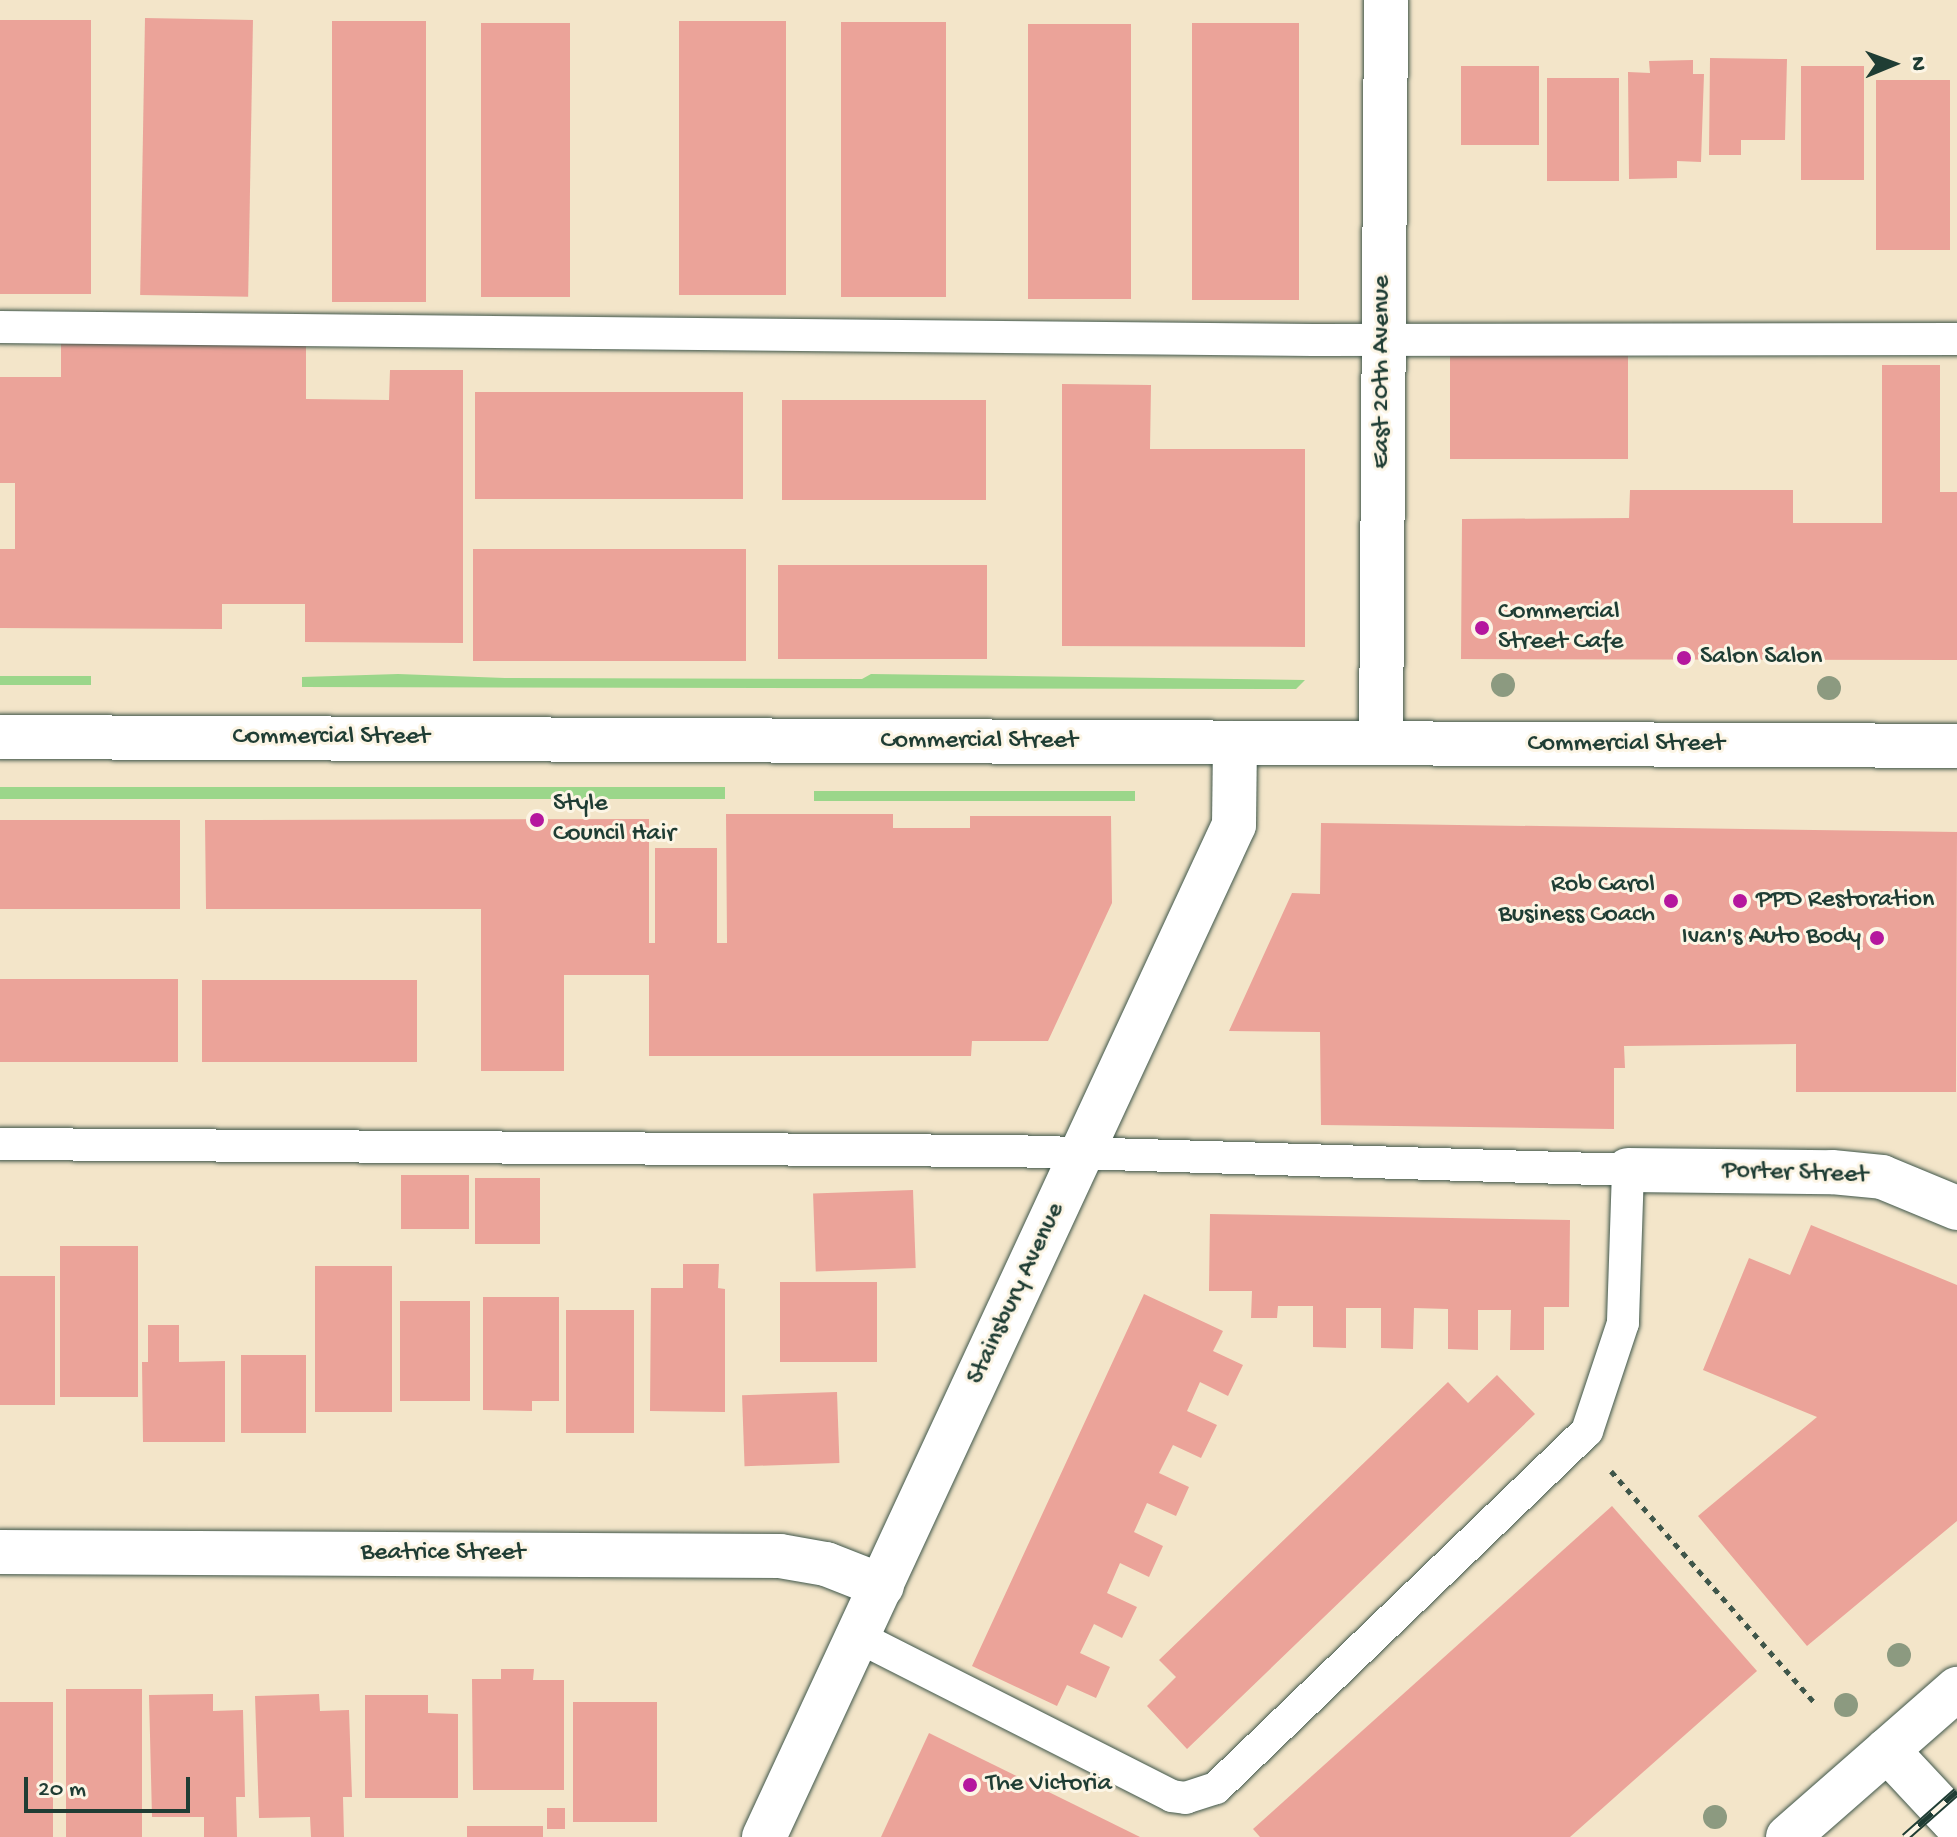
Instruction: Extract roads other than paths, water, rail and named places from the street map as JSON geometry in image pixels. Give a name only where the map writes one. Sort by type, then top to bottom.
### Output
[{"type":"street","name":"East 20th Avenue","points":[[1381,743],[1386,0]]},
{"type":"street","name":"Commercial Street","points":[[0,737],[1957,746]]},
{"type":"street","name":"Stainsbury Avenue","points":[[764,1837],[1234,825],[1235,743]]},
{"type":"street","name":"Porter Street","points":[[1628,1170],[1832,1172],[1882,1177],[1957,1208]]},
{"type":"street","name":"Beatrice Street","points":[[0,1552],[780,1556],[826,1564],[882,1586]]},
{"type":"street","points":[[1788,1837],[1957,1689]]},
{"type":"street","points":[[1887,1750],[1957,1825]]},
{"type":"lane","points":[[0,327],[1383,339],[1957,339]]},
{"type":"lane","points":[[0,1144],[1081,1154],[1628,1170],[1623,1323],[1587,1431],[1216,1788],[1186,1798],[1172,1796],[859,1637]]},
{"type":"railway","points":[[1905,1837],[1957,1791]]},
{"type":"place","name":"Commercial Street Cafe","points":[[1482,628]]},
{"type":"place","name":"Salon Salon","points":[[1684,658]]},
{"type":"place","name":"Style Council Hair","points":[[537,820]]},
{"type":"place","name":"Rob Carol Business Coach","points":[[1671,901]]},
{"type":"place","name":"PPD Restoration","points":[[1740,901]]},
{"type":"place","name":"Ivan's Auto Body","points":[[1877,938]]},
{"type":"place","name":"The Victoria","points":[[970,1785]]}]
